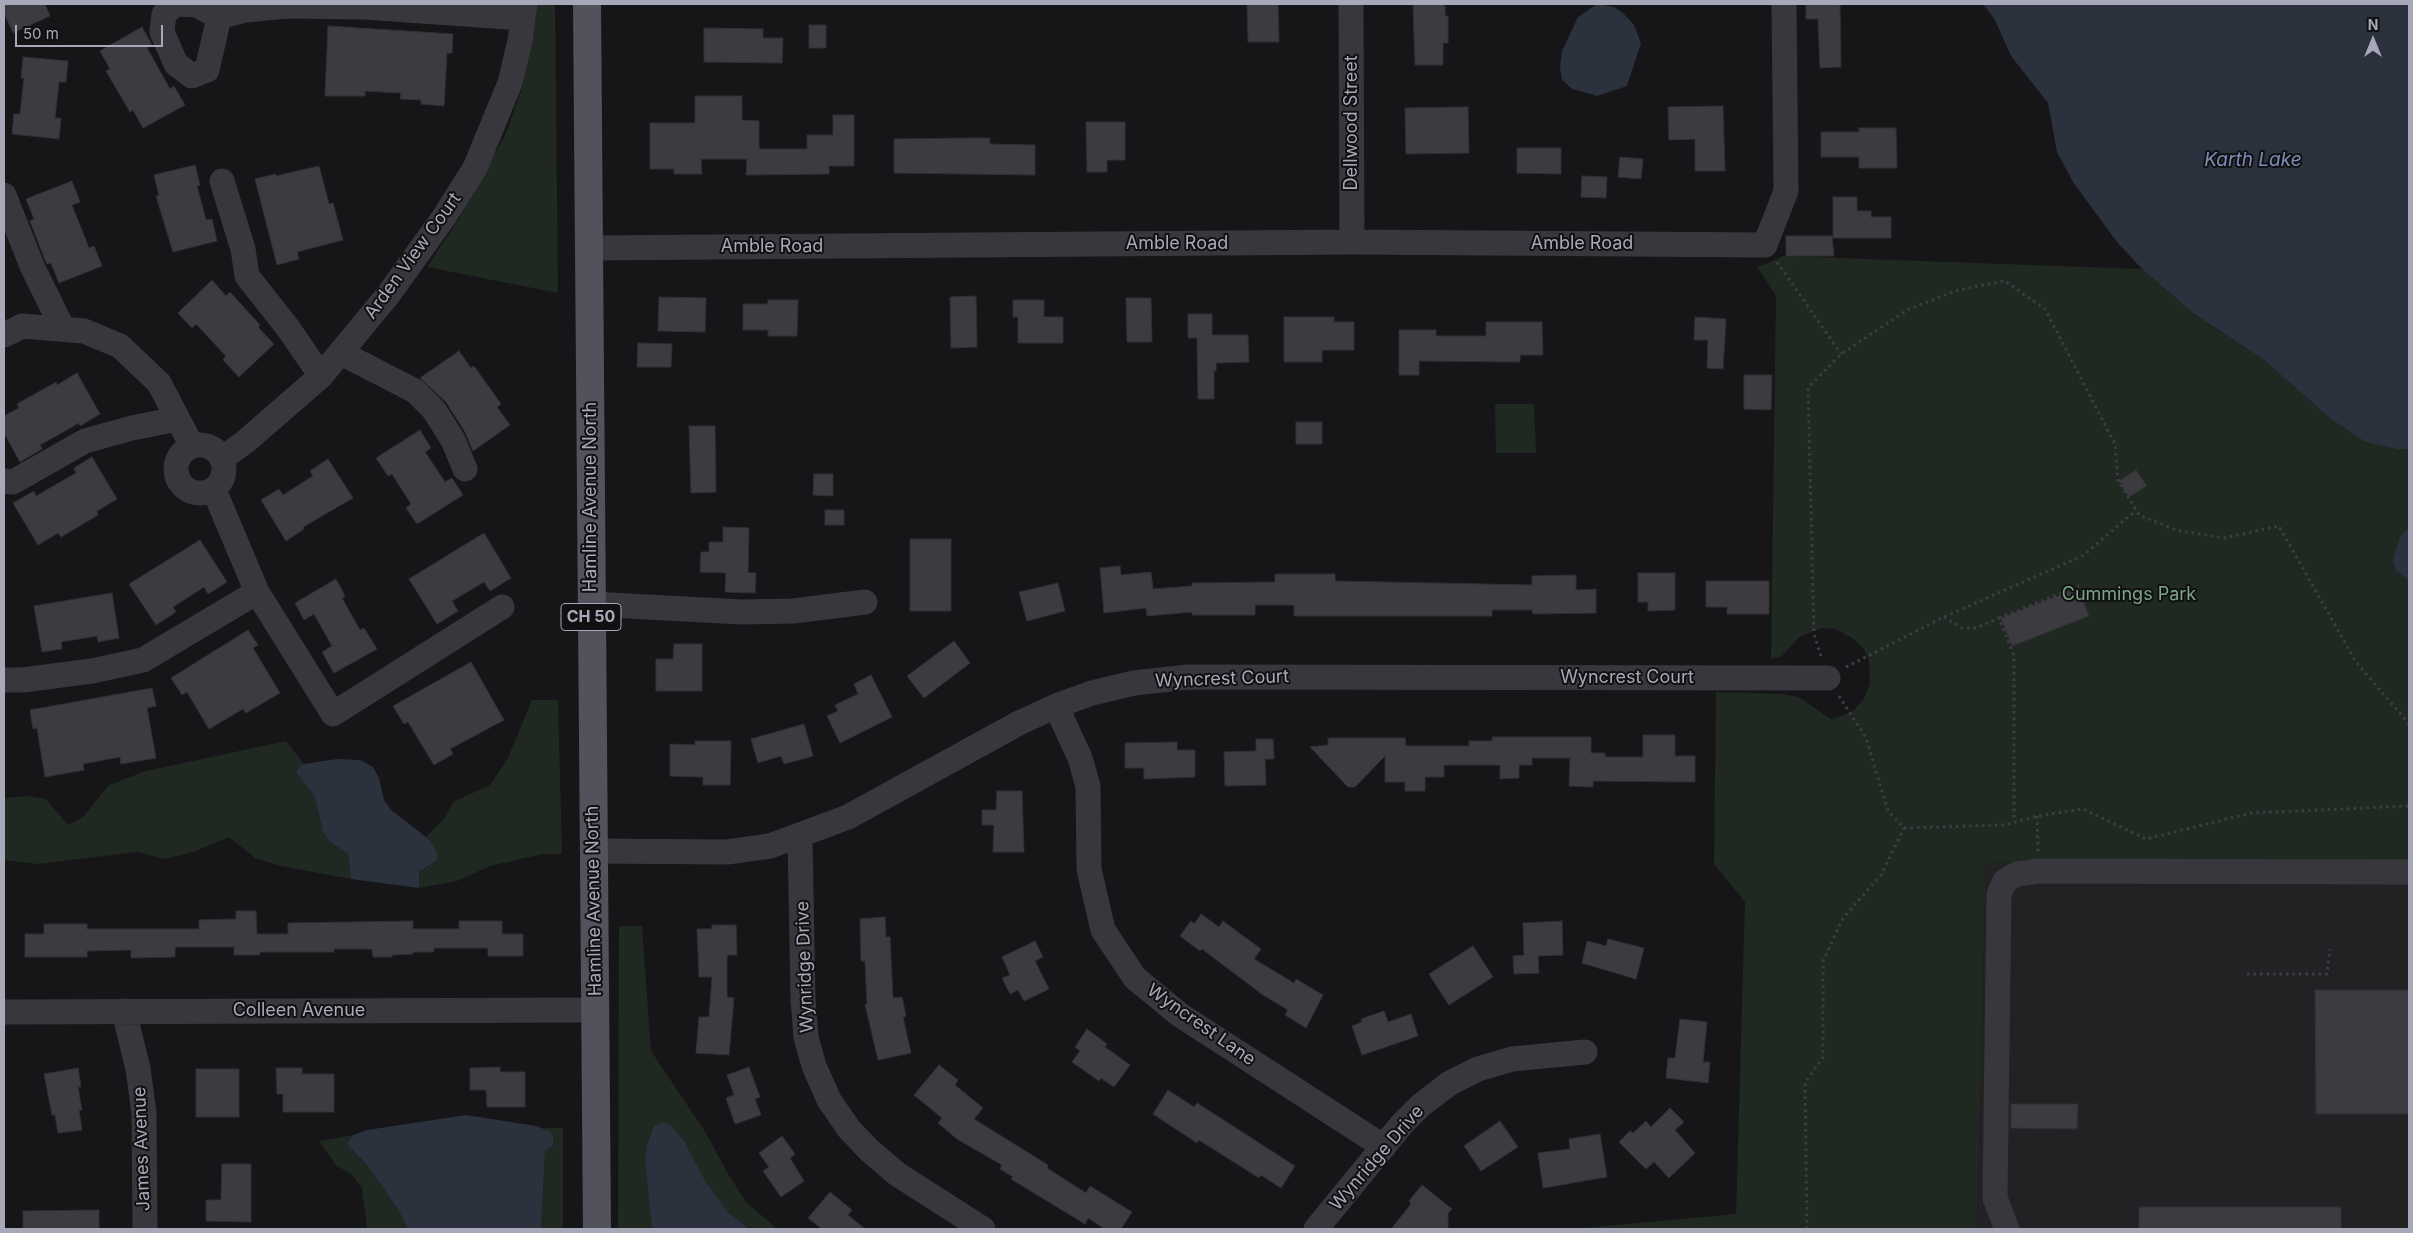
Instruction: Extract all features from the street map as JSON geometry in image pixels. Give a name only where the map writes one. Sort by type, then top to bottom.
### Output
[{"type":"main road","name":"Hamline Avenue North","points":[[587,4],[596,1229]]},
{"type":"street","points":[[218,17],[207,70],[192,76],[176,64],[162,32],[164,14],[176,4],[197,5],[218,17],[258,6],[524,11]]},
{"type":"street","name":"Dellwood Street","points":[[1351,4],[1352,242]]},
{"type":"street","points":[[1765,245],[1786,191],[1784,4]]},
{"type":"street","name":"Arden View Court","points":[[222,458],[245,442],[321,376],[416,258],[475,168],[510,83],[520,42],[524,11]]},
{"type":"street","points":[[222,181],[242,249],[247,276],[288,328],[321,376]]},
{"type":"street","points":[[4,195],[32,266],[63,329]]},
{"type":"street","name":"Amble Road","points":[[589,248],[1352,242],[1765,245]]},
{"type":"street","points":[[10,329],[84,331],[120,346],[159,383],[192,446]]},
{"type":"street","points":[[341,353],[415,391],[434,410],[453,440],[465,469]]},
{"type":"street","points":[[4,481],[13,482],[84,441],[132,428],[177,419]]},
{"type":"street","points":[[192,446],[209,446],[222,458],[225,470],[222,481],[214,490],[197,494],[188,491],[181,485],[176,468],[178,459],[184,451],[192,446]]},
{"type":"street","points":[[214,490],[257,592],[333,714],[502,606]]},
{"type":"street","points":[[4,680],[23,680],[82,672],[143,660],[257,592]]},
{"type":"street","points":[[591,604],[742,612],[793,611],[865,602]]},
{"type":"street","name":"Wyncrest Court","points":[[593,851],[727,852],[770,846],[848,817],[1019,723],[1056,706],[1092,693],[1134,683],[1188,677],[1828,678]]},
{"type":"street","name":"Wyncrest Lane","points":[[1056,706],[1080,758],[1088,786],[1089,869],[1103,930],[1135,978],[1180,1015],[1384,1147]]},
{"type":"street","name":"Wynridge Drive","points":[[800,836],[803,1000],[806,1028],[814,1066],[828,1100],[869,1150],[897,1174],[983,1229]]},
{"type":"street","points":[[2007,1229],[1995,1198],[2000,894],[2006,881],[2017,874],[2039,871],[2409,872]]},
{"type":"street","name":"Colleen Avenue","points":[[4,1012],[595,1010]]},
{"type":"street","name":"James Avenue","points":[[124,1011],[138,1069],[144,1113],[145,1229]]},
{"type":"street","name":"Wynridge Drive","points":[[1316,1229],[1421,1105],[1450,1083],[1478,1069],[1512,1059],[1585,1052]]},
{"type":"path","points":[[1765,245],[1840,354]]},
{"type":"path","points":[[2409,724],[2356,662],[2279,526],[2224,538],[2176,530],[2139,515],[2118,480],[2115,444],[2045,309],[2006,282],[1958,290],[1909,309],[1840,354],[1808,388],[1814,634],[1828,678],[1866,738],[1888,811],[1904,828],[2004,825],[2037,816],[2083,809],[2146,839],[2251,813],[2409,806]]},
{"type":"path","points":[[1828,678],[1862,657],[1944,617],[2084,555],[2136,510]]},
{"type":"path","points":[[1944,617],[1962,628],[1976,628],[2079,586]]},
{"type":"path","points":[[1999,618],[2014,656],[2014,822]]},
{"type":"path","points":[[2037,816],[2039,871]]},
{"type":"path","points":[[1807,1229],[1805,1083],[1823,1057],[1823,961],[1843,918],[1882,875],[1904,828]]},
{"type":"path","points":[[2246,974],[2328,974],[2330,949]]},
{"type":"shaded area","points":[[2409,860],[2409,1229],[1977,1229],[1986,863]]},
{"type":"green space","points":[[537,4],[555,4],[558,293],[427,267],[460,217],[505,135],[522,89],[533,37]]},
{"type":"green space","name":"Cummings Park","points":[[1783,256],[2142,269],[2193,313],[2264,360],[2332,420],[2365,442],[2396,449],[2409,449],[2409,860],[1986,863],[1977,1229],[1572,1229],[1736,1214],[1745,902],[1714,864],[1716,692],[1781,694],[1799,697],[1832,720],[1853,711],[1863,700],[1870,684],[1869,659],[1863,648],[1854,639],[1835,629],[1822,628],[1799,637],[1782,656],[1771,659],[1776,296],[1757,266]]},
{"type":"green space","points":[[1495,404],[1534,404],[1536,453],[1496,453]]},
{"type":"green space","points":[[532,700],[558,700],[562,854],[543,854],[490,866],[457,881],[419,888],[419,872],[429,866],[433,845],[426,837],[444,819],[453,802],[490,785],[507,760]]},
{"type":"green space","points":[[286,741],[304,764],[297,769],[297,773],[315,797],[323,832],[329,841],[348,854],[351,879],[281,866],[255,858],[229,837],[193,852],[165,859],[137,852],[38,864],[4,860],[4,798],[28,796],[46,799],[68,825],[83,817],[108,786],[127,778],[146,771]]},
{"type":"green space","points":[[619,926],[642,926],[651,1051],[706,1133],[728,1174],[746,1202],[777,1229],[749,1229],[726,1210],[704,1179],[645,1162],[652,1229],[618,1229]]},
{"type":"green space","points":[[543,1128],[563,1128],[563,1229],[541,1229],[545,1151],[549,1131]]},
{"type":"green space","points":[[353,1135],[348,1142],[353,1152],[368,1166],[399,1211],[408,1229],[367,1229],[362,1188],[352,1175],[336,1165],[319,1141]]},
{"type":"water","points":[[1597,4],[1614,7],[1623,13],[1634,25],[1641,43],[1627,86],[1597,96],[1572,89],[1562,80],[1560,67],[1562,51],[1578,17]]},
{"type":"water","name":"Karth Lake","points":[[1983,4],[2409,4],[2409,449],[2396,449],[2365,442],[2332,420],[2264,360],[2193,313],[2142,269],[2117,242],[2073,182],[2057,152],[2048,103],[2011,56],[1994,18]]},
{"type":"water","points":[[2409,528],[2409,581],[2396,570],[2393,561],[2400,536]]},
{"type":"water","points":[[337,759],[360,760],[373,767],[379,778],[384,800],[391,810],[426,837],[433,845],[437,853],[437,860],[419,872],[419,888],[351,879],[348,854],[329,841],[323,832],[315,797],[297,773],[297,769],[304,764]]},
{"type":"water","points":[[466,1115],[536,1126],[549,1131],[553,1136],[553,1146],[545,1151],[541,1229],[408,1229],[399,1211],[368,1166],[349,1147],[348,1142],[353,1135],[367,1130]]},
{"type":"water","points":[[663,1122],[670,1125],[684,1141],[704,1179],[726,1210],[749,1229],[652,1229],[645,1162],[647,1146],[654,1126]]},
{"type":"building","points":[[4,4],[45,4],[50,16],[13,33],[4,13]]},
{"type":"building","points":[[1247,4],[1278,4],[1279,42],[1248,42]]},
{"type":"building","points":[[1413,4],[1442,4],[1445,6],[1445,16],[1448,16],[1448,43],[1443,43],[1443,65],[1415,65]]},
{"type":"building","points":[[1806,4],[1840,4],[1841,67],[1820,68],[1818,19],[1806,19]]},
{"type":"building","points":[[809,25],[826,25],[826,48],[809,48]]},
{"type":"building","points":[[328,26],[453,34],[452,53],[447,53],[444,106],[421,104],[421,100],[400,99],[401,93],[365,91],[365,96],[325,96]]},
{"type":"building","points":[[142,27],[152,45],[147,48],[170,89],[174,86],[185,105],[143,128],[133,110],[130,112],[106,71],[110,69],[100,51]]},
{"type":"building","points":[[704,28],[763,29],[763,38],[783,38],[782,63],[704,62]]},
{"type":"building","points":[[23,57],[68,61],[66,82],[59,82],[55,118],[61,118],[59,139],[12,134],[14,114],[20,114],[24,78],[21,78]]},
{"type":"building","points":[[695,96],[742,96],[742,120],[759,121],[759,149],[807,149],[807,135],[833,135],[833,115],[854,115],[854,166],[829,166],[829,174],[746,175],[747,159],[701,159],[702,174],[674,174],[674,169],[650,169],[650,123],[695,123]]},
{"type":"building","points":[[1723,106],[1725,171],[1695,171],[1695,139],[1669,140],[1668,107]]},
{"type":"building","points":[[1468,107],[1469,153],[1406,154],[1405,108]]},
{"type":"building","points":[[1086,122],[1125,122],[1125,160],[1107,160],[1107,172],[1087,172]]},
{"type":"building","points":[[1859,128],[1896,128],[1897,168],[1859,168],[1859,157],[1821,157],[1821,132],[1859,132]]},
{"type":"building","points":[[990,138],[990,144],[1035,145],[1035,175],[894,173],[894,139]]},
{"type":"building","points":[[1517,148],[1561,148],[1561,174],[1517,173]]},
{"type":"building","points":[[1620,157],[1643,159],[1641,179],[1618,177]]},
{"type":"building","points":[[195,165],[200,185],[197,186],[206,220],[212,219],[217,241],[173,252],[156,196],[159,195],[154,175]]},
{"type":"building","points":[[319,166],[329,204],[333,203],[343,240],[297,252],[299,259],[277,265],[255,179]]},
{"type":"building","points":[[1582,176],[1607,177],[1606,198],[1581,197]]},
{"type":"building","points":[[72,181],[80,202],[72,205],[89,248],[94,246],[102,266],[59,283],[51,263],[47,264],[45,260],[30,221],[34,219],[26,199]]},
{"type":"building","points":[[1833,197],[1857,197],[1857,211],[1871,211],[1871,217],[1891,217],[1891,238],[1833,238]]},
{"type":"building","points":[[1786,236],[1832,236],[1834,256],[1786,256]]},
{"type":"building","points":[[212,280],[226,296],[230,292],[260,325],[258,327],[274,344],[239,377],[223,360],[226,356],[196,324],[192,328],[178,313]]},
{"type":"building","points":[[976,296],[977,347],[951,348],[950,297]]},
{"type":"building","points":[[659,297],[706,298],[705,332],[658,331]]},
{"type":"building","points":[[1126,298],[1151,298],[1152,342],[1127,342]]},
{"type":"building","points":[[768,300],[798,300],[797,336],[768,336],[768,330],[743,330],[743,304],[768,304]]},
{"type":"building","points":[[1013,300],[1044,300],[1044,317],[1063,317],[1063,343],[1018,343],[1018,317],[1013,317]]},
{"type":"building","points":[[1188,314],[1212,314],[1212,335],[1248,335],[1249,362],[1216,363],[1216,371],[1214,371],[1214,399],[1198,399],[1197,338],[1188,338]]},
{"type":"building","points":[[1284,317],[1334,317],[1334,322],[1354,322],[1354,350],[1322,350],[1322,362],[1284,362]]},
{"type":"building","points":[[1695,317],[1726,319],[1723,369],[1707,368],[1708,340],[1694,340]]},
{"type":"building","points":[[1486,322],[1542,322],[1543,355],[1520,355],[1520,362],[1419,361],[1419,375],[1399,375],[1399,330],[1436,330],[1436,336],[1486,336]]},
{"type":"building","points":[[638,343],[672,344],[671,367],[637,367]]},
{"type":"building","points":[[459,351],[471,368],[474,366],[501,404],[497,407],[510,425],[473,451],[465,432],[446,402],[420,378]]},
{"type":"building","points":[[77,373],[100,414],[80,426],[79,423],[40,445],[42,449],[20,462],[4,433],[4,416],[19,408],[17,404],[56,382],[57,385]]},
{"type":"building","points":[[1744,375],[1772,375],[1771,410],[1744,409]]},
{"type":"building","points":[[1296,422],[1322,422],[1322,444],[1296,444]]},
{"type":"building","points":[[689,426],[715,426],[716,492],[691,493]]},
{"type":"building","points":[[420,430],[431,448],[425,452],[445,482],[452,478],[463,495],[417,524],[406,508],[411,504],[392,474],[388,476],[376,458]]},
{"type":"building","points":[[92,457],[117,499],[97,511],[98,515],[61,537],[58,533],[38,545],[13,503],[34,491],[36,496],[76,473],[74,468]]},
{"type":"building","points":[[328,459],[353,498],[303,527],[304,529],[286,541],[261,500],[279,489],[283,495],[313,476],[310,471]]},
{"type":"building","points":[[2136,470],[2147,486],[2129,497],[2119,481]]},
{"type":"building","points":[[814,474],[833,474],[833,496],[813,495]]},
{"type":"building","points":[[825,510],[844,510],[844,525],[825,525]]},
{"type":"building","points":[[723,527],[749,528],[748,573],[756,573],[755,593],[725,592],[726,573],[700,572],[701,552],[709,552],[709,542],[723,542]]},
{"type":"building","points":[[484,533],[511,578],[490,591],[484,582],[452,601],[458,611],[437,624],[409,579]]},
{"type":"building","points":[[910,539],[951,539],[951,611],[910,611]]},
{"type":"building","points":[[200,540],[227,582],[208,594],[204,587],[173,607],[176,612],[156,625],[129,584]]},
{"type":"building","points":[[1120,566],[1121,575],[1151,572],[1153,589],[1192,586],[1192,583],[1275,582],[1275,574],[1335,574],[1335,581],[1532,585],[1532,576],[1576,575],[1576,590],[1596,589],[1596,613],[1533,614],[1532,610],[1492,610],[1492,616],[1294,616],[1294,605],[1255,605],[1255,615],[1192,615],[1192,612],[1147,616],[1146,608],[1104,613],[1100,568]]},
{"type":"building","points":[[1638,573],[1675,573],[1675,610],[1648,611],[1648,602],[1638,602]]},
{"type":"building","points":[[336,579],[345,596],[342,598],[360,630],[364,628],[377,649],[334,673],[322,652],[332,646],[314,614],[304,620],[295,603]]},
{"type":"building","points":[[1706,581],[1769,581],[1769,614],[1727,614],[1727,607],[1706,607]]},
{"type":"building","points":[[1058,583],[1065,611],[1027,621],[1019,592]]},
{"type":"building","points":[[2078,588],[2089,616],[2012,646],[2001,618]]},
{"type":"building","points":[[112,593],[119,638],[98,642],[97,636],[61,642],[62,649],[42,652],[34,606]]},
{"type":"building","points":[[248,630],[258,645],[253,648],[280,693],[246,713],[243,709],[209,729],[187,692],[182,695],[171,678]]},
{"type":"building","points":[[954,641],[970,663],[924,698],[907,676]]},
{"type":"building","points":[[674,644],[702,644],[702,691],[656,691],[656,659],[673,659]]},
{"type":"building","points":[[471,662],[504,720],[450,749],[453,754],[434,765],[408,722],[404,724],[393,706]]},
{"type":"building","points":[[871,675],[892,717],[840,743],[827,716],[838,711],[835,705],[858,694],[854,684]]},
{"type":"building","points":[[152,688],[156,706],[147,708],[156,758],[121,764],[120,757],[83,764],[84,770],[45,777],[37,728],[33,729],[30,710]]},
{"type":"building","points":[[804,724],[813,756],[784,764],[781,756],[758,763],[751,739]]},
{"type":"building","points":[[1643,735],[1675,735],[1675,756],[1695,756],[1695,782],[1593,781],[1593,787],[1569,786],[1570,758],[1532,758],[1532,765],[1519,765],[1519,778],[1500,779],[1500,765],[1444,765],[1444,777],[1425,777],[1425,791],[1405,791],[1405,782],[1385,782],[1385,756],[1355,787],[1348,787],[1310,747],[1328,745],[1328,738],[1405,738],[1406,746],[1469,746],[1469,741],[1492,741],[1492,737],[1591,737],[1591,753],[1605,753],[1605,757],[1643,757]]},
{"type":"building","points":[[1256,739],[1273,739],[1274,759],[1265,759],[1266,785],[1225,786],[1224,752],[1256,751]]},
{"type":"building","points":[[695,741],[731,741],[730,785],[703,785],[703,777],[670,776],[670,744],[695,745]]},
{"type":"building","points":[[1177,742],[1177,750],[1195,750],[1195,777],[1144,779],[1144,768],[1125,768],[1125,743]]},
{"type":"building","points":[[997,791],[1022,791],[1024,852],[993,852],[994,825],[982,825],[982,810],[996,810]]},
{"type":"building","points":[[236,911],[256,911],[257,934],[288,934],[288,923],[413,921],[413,929],[459,929],[459,921],[502,921],[502,934],[523,934],[523,956],[488,956],[488,948],[434,948],[434,952],[413,952],[413,954],[392,955],[392,957],[373,957],[372,949],[334,949],[334,952],[260,952],[260,955],[234,955],[234,947],[175,947],[175,957],[131,958],[131,950],[87,951],[87,957],[25,957],[25,934],[44,934],[44,924],[87,924],[87,929],[199,929],[199,920],[236,919]]},
{"type":"building","points":[[1201,914],[1219,927],[1223,921],[1261,949],[1254,959],[1294,983],[1296,979],[1323,995],[1306,1028],[1285,1015],[1288,1010],[1263,995],[1202,949],[1200,951],[1180,936],[1191,921],[1194,924]]},
{"type":"building","points":[[885,917],[886,937],[890,937],[893,998],[902,997],[906,1016],[903,1017],[911,1053],[878,1060],[865,1004],[867,1004],[865,961],[861,961],[860,919]]},
{"type":"building","points":[[1562,921],[1563,955],[1538,956],[1539,973],[1514,974],[1513,956],[1524,955],[1523,923]]},
{"type":"building","points":[[712,925],[736,925],[737,955],[727,955],[727,997],[734,998],[729,1055],[696,1053],[699,1017],[709,1017],[712,977],[699,977],[697,929],[712,929]]},
{"type":"building","points":[[1608,939],[1644,948],[1636,979],[1582,963],[1587,941],[1606,946]]},
{"type":"building","points":[[1035,941],[1043,957],[1035,961],[1049,989],[1024,1001],[1018,990],[1010,994],[1002,978],[1010,975],[1002,957]]},
{"type":"building","points":[[1473,946],[1493,977],[1449,1005],[1429,974]]},
{"type":"building","points":[[2315,990],[2409,990],[2409,1114],[2316,1114]]},
{"type":"building","points":[[1384,1011],[1388,1022],[1411,1014],[1418,1036],[1362,1055],[1352,1026],[1362,1022],[1361,1019]]},
{"type":"building","points":[[1680,1019],[1707,1022],[1703,1062],[1710,1062],[1708,1083],[1666,1078],[1668,1058],[1675,1058]]},
{"type":"building","points":[[1087,1029],[1107,1044],[1105,1047],[1130,1065],[1114,1087],[1101,1078],[1099,1081],[1072,1062],[1080,1051],[1075,1047]]},
{"type":"building","points":[[939,1065],[958,1080],[955,1085],[983,1108],[974,1119],[1048,1165],[1047,1168],[1086,1193],[1090,1186],[1132,1212],[1121,1229],[1105,1229],[1088,1218],[1085,1224],[1011,1179],[1013,1177],[1000,1169],[1002,1165],[957,1139],[938,1123],[942,1118],[914,1095]]},
{"type":"building","points":[[500,1067],[500,1072],[525,1072],[525,1107],[487,1107],[486,1090],[470,1090],[470,1068]]},
{"type":"building","points":[[749,1067],[760,1097],[755,1099],[761,1115],[735,1124],[726,1098],[734,1095],[727,1075]]},
{"type":"building","points":[[78,1068],[81,1087],[78,1087],[82,1110],[79,1110],[82,1130],[58,1133],[55,1115],[52,1115],[44,1074]]},
{"type":"building","points":[[276,1068],[302,1068],[302,1074],[334,1074],[334,1112],[283,1112],[283,1094],[277,1094]]},
{"type":"building","points":[[196,1069],[239,1069],[239,1117],[196,1117]]},
{"type":"building","points":[[1168,1090],[1194,1107],[1197,1103],[1295,1166],[1281,1188],[1261,1175],[1259,1178],[1199,1140],[1197,1143],[1153,1114]]},
{"type":"building","points":[[2011,1104],[2078,1104],[2077,1129],[2011,1128]]},
{"type":"building","points":[[1670,1108],[1684,1122],[1675,1130],[1695,1153],[1669,1178],[1654,1162],[1646,1169],[1619,1142],[1630,1131],[1633,1133],[1646,1121],[1651,1127]]},
{"type":"building","points":[[1500,1121],[1518,1147],[1481,1171],[1464,1146]]},
{"type":"building","points":[[1600,1134],[1607,1177],[1543,1188],[1538,1153],[1570,1149],[1569,1139]]},
{"type":"building","points":[[782,1136],[795,1154],[790,1158],[804,1181],[781,1197],[763,1171],[769,1167],[759,1153]]},
{"type":"building","points":[[222,1164],[251,1164],[251,1222],[206,1221],[206,1200],[221,1200]]},
{"type":"building","points":[[1422,1185],[1452,1209],[1448,1213],[1448,1229],[1391,1229],[1411,1204],[1409,1201]]},
{"type":"building","points":[[830,1192],[852,1210],[848,1215],[865,1229],[822,1229],[808,1218]]},
{"type":"building","points":[[2139,1207],[2341,1207],[2341,1229],[2139,1229]]},
{"type":"building","points":[[99,1210],[99,1229],[23,1229],[23,1211]]}]
